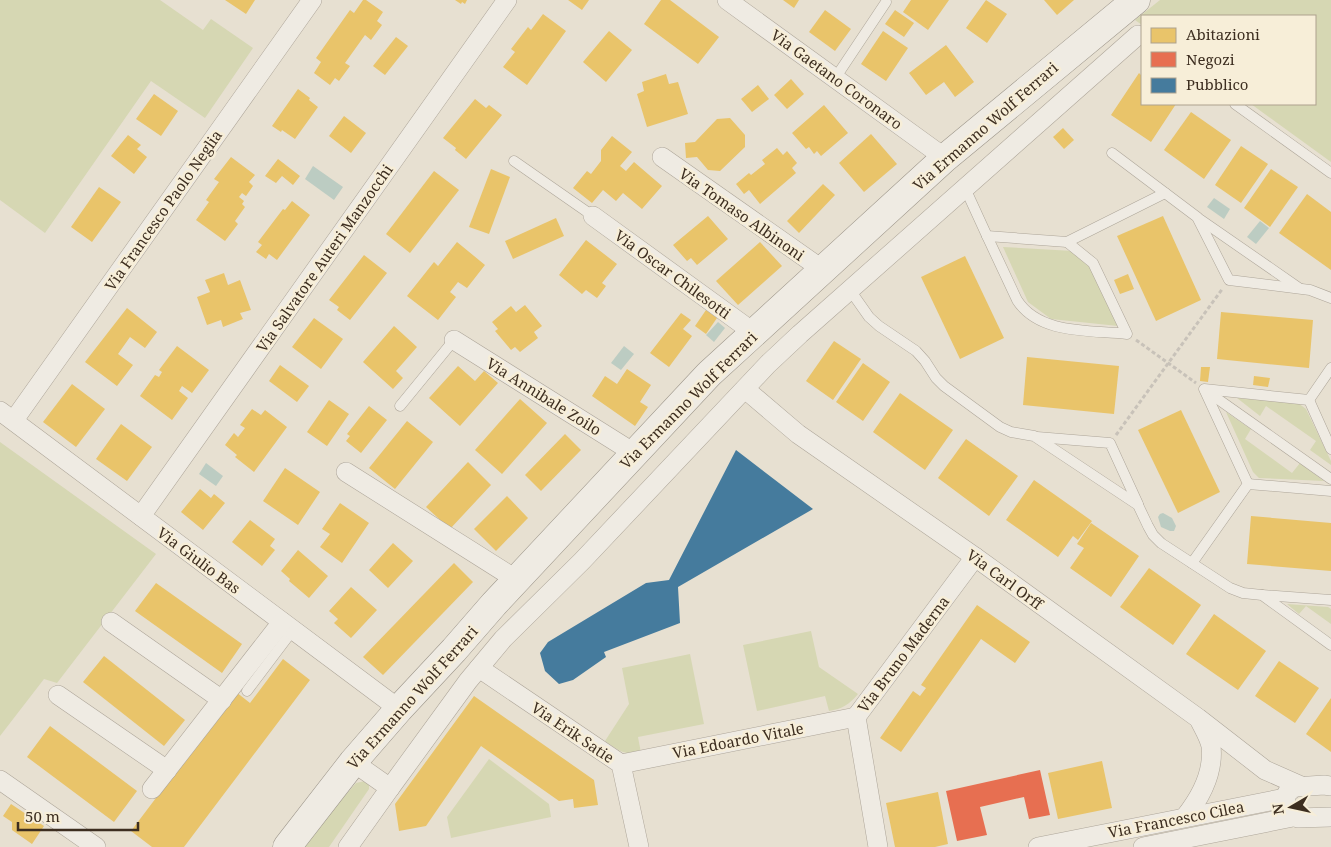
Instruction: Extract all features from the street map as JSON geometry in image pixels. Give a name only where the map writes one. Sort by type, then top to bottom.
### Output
[{"type":"street","name":"Via Francesco Paolo Neglia","points":[[7,415],[312,0]]},
{"type":"street","name":"Via Salvatore Auteri Manzocchi","points":[[141,516],[507,0]]},
{"type":"street","name":"Via Gaetano Coronaro","points":[[727,0],[836,77],[945,158]]},
{"type":"street","name":"Via Ermanno Wolf Ferrari","points":[[287,847],[353,762],[399,709],[709,374],[945,158],[1136,0]]},
{"type":"street","name":"Via Ermanno Wolf Ferrari","points":[[348,847],[479,668],[503,639],[582,561],[745,389],[795,339],[1140,36]]},
{"type":"street","name":"Via Tomaso Albinoni","points":[[662,157],[823,270]]},
{"type":"street","name":"Via Oscar Chilesotti","points":[[593,216],[753,332]]},
{"type":"street","name":"Via Annibale Zoilo","points":[[454,340],[634,453]]},
{"type":"street","name":"Via Carl Orff","points":[[745,389],[798,434],[975,557],[1198,718],[1265,770],[1291,793]]},
{"type":"street","name":"Via Giulio Bas","points":[[7,415],[399,709]]},
{"type":"street","points":[[346,472],[517,580]]},
{"type":"street","name":"Via Bruno Maderna","points":[[878,847],[856,717],[975,557]]},
{"type":"street","points":[[110,622],[222,700]]},
{"type":"street","points":[[152,789],[222,700],[287,626]]},
{"type":"street","name":"Via Erik Satie","points":[[479,668],[620,764],[639,847]]},
{"type":"street","points":[[58,695],[167,770]]},
{"type":"street","name":"Via Edoardo Vitale","points":[[620,764],[856,717]]},
{"type":"street","points":[[1185,817],[1202,791],[1210,760],[1211,745],[1198,718]]},
{"type":"street","points":[[353,762],[390,788]]},
{"type":"street","points":[[0,780],[96,847]]},
{"type":"street","name":"Via Francesco Cilea","points":[[1038,847],[1185,817],[1324,785],[1331,786]]},
{"type":"street","points":[[1291,793],[1286,808],[1293,816]]},
{"type":"street","name":"Via Francesco Cilea","points":[[1143,847],[1293,816],[1298,818],[1327,819]]},
{"type":"lane","points":[[836,77],[886,2]]},
{"type":"lane","points":[[1236,105],[1331,173]]},
{"type":"lane","points":[[1112,153],[1197,217],[1301,289]]},
{"type":"lane","points":[[514,161],[593,216]]},
{"type":"lane","points":[[965,188],[1017,300],[1027,312],[1036,319],[1058,328],[1128,334]]},
{"type":"lane","points":[[986,236],[1067,242],[1166,193]]},
{"type":"lane","points":[[1197,217],[1229,280],[1301,289],[1317,292],[1331,298]]},
{"type":"lane","points":[[1067,242],[1093,263],[1128,334]]},
{"type":"lane","points":[[850,290],[869,317],[916,351],[944,386],[1000,427],[1011,432],[1034,436],[1110,443],[1154,535],[1161,543],[1192,563],[1234,590],[1262,595],[1331,600]]},
{"type":"lane","points":[[400,406],[454,340]]},
{"type":"lane","points":[[1309,400],[1331,368]]},
{"type":"lane","points":[[1204,389],[1309,400]]},
{"type":"lane","points":[[1204,389],[1331,479]]},
{"type":"lane","points":[[1204,389],[1248,484]]},
{"type":"lane","points":[[1309,400],[1331,449]]},
{"type":"lane","points":[[1034,436],[1138,505]]},
{"type":"lane","points":[[1248,484],[1331,491]]},
{"type":"lane","points":[[1192,563],[1248,484]]},
{"type":"lane","points":[[1262,595],[1331,645]]},
{"type":"lane","points":[[246,691],[287,626]]},
{"type":"path","points":[[1110,443],[1229,280]]},
{"type":"path","points":[[1128,334],[1204,389]]},
{"type":"green space","points":[[0,0],[160,0],[203,30],[211,19],[253,48],[205,118],[151,81],[45,233],[0,200]]},
{"type":"green space","points":[[1160,0],[1331,0],[1331,162],[1252,105],[1316,105],[1316,15],[1141,15]]},
{"type":"green space","points":[[1141,15],[1141,24],[1135,20]]},
{"type":"green space","points":[[1003,247],[1073,251],[1091,265],[1118,326],[1051,319],[1028,302]]},
{"type":"green space","points":[[1237,398],[1298,403],[1306,409],[1331,461],[1331,465],[1310,450],[1316,441],[1266,406],[1260,416]]},
{"type":"green space","points":[[1226,412],[1251,429],[1245,439],[1292,473],[1300,463],[1324,481],[1259,478],[1253,472]]},
{"type":"green space","points":[[0,442],[156,554],[57,683],[44,679],[0,736]]},
{"type":"green space","points":[[1287,604],[1328,607],[1331,609],[1331,624],[1306,606],[1299,614]]},
{"type":"green space","points":[[811,631],[819,667],[858,694],[845,706],[829,711],[825,696],[757,711],[743,645]]},
{"type":"green space","points":[[690,654],[704,724],[638,737],[641,753],[631,754],[622,751],[605,741],[629,704],[622,668]]},
{"type":"green space","points":[[489,759],[549,804],[551,817],[451,838],[447,817]]},
{"type":"green space","points":[[365,781],[369,784],[369,789],[329,847],[303,847],[356,783]]},
{"type":"shaded area","points":[[313,166],[343,187],[334,200],[305,179]]},
{"type":"shaded area","points":[[1214,198],[1230,209],[1224,219],[1207,207]]},
{"type":"shaded area","points":[[1260,221],[1269,228],[1256,244],[1247,237]]},
{"type":"shaded area","points":[[718,322],[725,328],[714,342],[706,335]]},
{"type":"shaded area","points":[[624,346],[634,354],[621,370],[611,363]]},
{"type":"shaded area","points":[[206,463],[223,476],[216,486],[199,474]]},
{"type":"shaded area","points":[[1163,513],[1172,518],[1176,526],[1174,531],[1161,527],[1158,517]]},
{"type":"building: Abitazioni","points":[[225,0],[255,0],[246,14]]},
{"type":"building: Abitazioni","points":[[363,0],[366,0],[383,12],[377,21],[382,25],[371,40],[365,35],[345,63],[350,66],[339,81],[335,78],[330,85],[314,73],[321,62],[316,58],[350,10],[354,13]]},
{"type":"building: Abitazioni","points":[[455,0],[467,0],[465,4],[462,2],[461,4]]},
{"type":"building: Abitazioni","points":[[568,0],[589,0],[582,10]]},
{"type":"building: Abitazioni","points":[[661,0],[670,0],[719,37],[698,64],[644,24]]},
{"type":"building: Abitazioni","points":[[783,0],[799,0],[794,8]]},
{"type":"building: Abitazioni","points":[[911,0],[949,0],[928,30],[903,12]]},
{"type":"building: Abitazioni","points":[[986,0],[1007,14],[987,43],[966,28]]},
{"type":"building: Abitazioni","points":[[1044,0],[1074,0],[1057,15]]},
{"type":"building: Abitazioni","points":[[825,10],[851,29],[835,51],[809,32]]},
{"type":"building: Abitazioni","points":[[895,10],[914,23],[904,37],[885,24]]},
{"type":"building: Abitazioni","points":[[543,14],[566,31],[527,85],[503,67],[515,52],[511,49],[528,27],[531,30]]},
{"type":"building: Abitazioni","points":[[609,31],[632,50],[606,82],[583,62]]},
{"type":"building: Abitazioni","points":[[883,31],[908,48],[886,81],[861,64]]},
{"type":"building: Abitazioni","points":[[396,37],[408,46],[385,75],[373,66]]},
{"type":"building: Abitazioni","points":[[946,45],[974,82],[955,97],[944,82],[926,95],[909,73]]},
{"type":"building: Abitazioni","points":[[1139,73],[1141,75],[1141,105],[1175,105],[1151,142],[1111,115]]},
{"type":"building: Abitazioni","points":[[666,74],[669,84],[678,82],[688,114],[647,127],[637,94],[644,91],[642,82]]},
{"type":"building: Abitazioni","points":[[791,79],[804,94],[787,109],[774,95]]},
{"type":"building: Abitazioni","points":[[758,85],[769,99],[752,112],[741,99]]},
{"type":"building: Abitazioni","points":[[298,89],[318,107],[295,139],[272,126]]},
{"type":"building: Abitazioni","points":[[154,94],[178,111],[161,136],[136,119]]},
{"type":"building: Abitazioni","points":[[475,99],[486,108],[489,105],[502,115],[466,159],[443,138]]},
{"type":"building: Abitazioni","points":[[824,105],[848,133],[821,156],[817,151],[814,154],[809,147],[806,149],[792,133]]},
{"type":"building: Abitazioni","points":[[1191,112],[1231,140],[1204,179],[1164,150]]},
{"type":"building: Abitazioni","points":[[344,116],[366,133],[351,153],[329,136]]},
{"type":"building: Abitazioni","points":[[730,118],[745,135],[745,147],[720,171],[708,170],[697,157],[686,158],[685,143],[695,142],[717,119]]},
{"type":"building: Abitazioni","points":[[1063,128],[1074,140],[1064,149],[1053,137]]},
{"type":"building: Abitazioni","points":[[871,134],[897,164],[864,192],[839,163]]},
{"type":"building: Abitazioni","points":[[128,135],[141,145],[137,149],[147,157],[134,174],[111,156]]},
{"type":"building: Abitazioni","points":[[612,136],[632,152],[620,166],[626,171],[634,162],[662,186],[642,209],[623,193],[616,201],[603,190],[592,203],[573,188],[587,171],[591,174],[601,161],[601,150]]},
{"type":"building: Abitazioni","points":[[1241,146],[1268,164],[1241,203],[1215,185]]},
{"type":"building: Abitazioni","points":[[777,148],[783,155],[787,151],[797,163],[792,168],[796,173],[760,204],[749,190],[744,194],[736,184],[749,173],[751,175],[765,164],[762,160]]},
{"type":"building: Abitazioni","points":[[231,157],[255,175],[249,182],[253,186],[246,196],[242,193],[239,197],[244,201],[242,204],[245,207],[235,221],[238,224],[225,241],[196,220],[209,202],[206,200],[219,182],[214,179]]},
{"type":"building: Abitazioni","points":[[278,159],[300,176],[293,185],[282,176],[276,183],[265,176]]},
{"type":"building: Abitazioni","points":[[491,169],[510,177],[489,234],[469,227]]},
{"type":"building: Abitazioni","points":[[1271,169],[1298,187],[1270,227],[1244,208]]},
{"type":"building: Abitazioni","points":[[434,171],[459,190],[410,253],[386,234]]},
{"type":"building: Abitazioni","points":[[823,184],[835,195],[799,233],[787,221]]},
{"type":"building: Abitazioni","points":[[99,187],[121,202],[92,242],[71,227]]},
{"type":"building: Abitazioni","points":[[1307,194],[1331,212],[1331,270],[1279,233]]},
{"type":"building: Abitazioni","points":[[292,201],[310,215],[277,260],[269,254],[266,259],[256,252],[262,245],[258,242],[283,209],[285,210]]},
{"type":"building: Abitazioni","points":[[708,216],[728,239],[697,265],[691,258],[687,261],[673,245]]},
{"type":"building: Abitazioni","points":[[1163,216],[1201,300],[1156,321],[1117,236]]},
{"type":"building: Abitazioni","points":[[556,218],[564,236],[513,259],[505,241]]},
{"type":"building: Abitazioni","points":[[586,240],[617,264],[602,283],[606,286],[597,298],[586,290],[582,294],[559,275]]},
{"type":"building: Abitazioni","points":[[457,242],[485,265],[467,288],[458,282],[450,292],[456,297],[438,320],[407,296],[434,262],[438,266]]},
{"type":"building: Abitazioni","points":[[760,242],[782,266],[738,305],[716,281]]},
{"type":"building: Abitazioni","points":[[364,255],[387,273],[350,320],[337,310],[339,307],[329,300]]},
{"type":"building: Abitazioni","points":[[965,256],[1004,338],[960,359],[921,277]]},
{"type":"building: Abitazioni","points":[[224,273],[228,285],[240,280],[251,310],[240,313],[243,319],[223,327],[221,320],[207,325],[197,297],[210,292],[205,280]]},
{"type":"building: Abitazioni","points":[[1128,274],[1134,289],[1120,294],[1114,280]]},
{"type":"building: Abitazioni","points":[[525,305],[542,326],[534,332],[538,338],[520,352],[515,347],[511,350],[495,331],[498,329],[492,322],[511,306],[516,312]]},
{"type":"building: Abitazioni","points":[[127,308],[157,332],[145,348],[130,337],[118,354],[133,365],[117,386],[85,362]]},
{"type":"building: Abitazioni","points":[[706,310],[717,318],[706,334],[695,326]]},
{"type":"building: Abitazioni","points":[[1221,312],[1313,320],[1309,368],[1217,359]]},
{"type":"building: Abitazioni","points":[[681,313],[691,320],[683,329],[692,336],[669,367],[650,353]]},
{"type":"building: Abitazioni","points":[[314,318],[343,339],[321,369],[292,347]]},
{"type":"building: Abitazioni","points":[[394,326],[417,347],[396,371],[403,378],[393,389],[363,362]]},
{"type":"building: Abitazioni","points":[[834,341],[861,359],[833,400],[806,381]]},
{"type":"building: Abitazioni","points":[[177,346],[209,370],[192,393],[182,386],[179,391],[188,398],[172,420],[140,396],[155,375],[159,377],[162,372],[159,370]]},
{"type":"building: Abitazioni","points":[[1027,357],[1119,366],[1114,414],[1023,405]]},
{"type":"building: Abitazioni","points":[[863,363],[890,382],[863,421],[836,402]]},
{"type":"building: Abitazioni","points":[[280,365],[309,386],[297,402],[269,381]]},
{"type":"building: Abitazioni","points":[[458,366],[475,381],[484,371],[498,383],[460,426],[429,398]]},
{"type":"building: Abitazioni","points":[[1201,367],[1210,367],[1208,382],[1200,381]]},
{"type":"building: Abitazioni","points":[[627,369],[651,385],[640,402],[648,407],[635,426],[592,396],[605,376],[617,384]]},
{"type":"building: Abitazioni","points":[[1254,376],[1270,378],[1268,387],[1253,385]]},
{"type":"building: Abitazioni","points":[[72,384],[105,409],[76,447],[43,422]]},
{"type":"building: Abitazioni","points":[[900,393],[953,430],[925,470],[873,432]]},
{"type":"building: Abitazioni","points":[[520,399],[547,423],[502,474],[475,450]]},
{"type":"building: Abitazioni","points":[[329,400],[349,414],[327,446],[307,432]]},
{"type":"building: Abitazioni","points":[[369,406],[387,420],[361,453],[346,441],[350,436],[347,434]]},
{"type":"building: Abitazioni","points":[[252,409],[261,415],[265,410],[287,427],[254,472],[235,457],[237,455],[225,445],[234,433],[238,437],[245,428],[240,425]]},
{"type":"building: Abitazioni","points":[[1181,410],[1220,492],[1178,513],[1138,430]]},
{"type":"building: Abitazioni","points":[[407,421],[433,442],[395,489],[369,468]]},
{"type":"building: Abitazioni","points":[[121,424],[152,447],[127,481],[96,459]]},
{"type":"building: Abitazioni","points":[[565,434],[581,450],[541,491],[525,475]]},
{"type":"building: Abitazioni","points":[[966,439],[1018,476],[989,516],[938,478]]},
{"type":"building: Abitazioni","points":[[468,462],[491,485],[450,529],[426,507]]},
{"type":"building: Abitazioni","points":[[285,468],[320,492],[298,525],[263,501]]},
{"type":"building: Abitazioni","points":[[1034,480],[1092,521],[1078,540],[1073,536],[1058,557],[1006,520]]},
{"type":"building: Abitazioni","points":[[200,489],[211,498],[214,494],[225,503],[203,530],[181,512]]},
{"type":"building: Abitazioni","points":[[507,496],[528,518],[496,551],[474,529]]},
{"type":"building: Abitazioni","points":[[340,503],[369,523],[342,563],[320,547],[330,534],[322,529]]},
{"type":"building: Abitazioni","points":[[1251,516],[1331,523],[1331,571],[1247,564]]},
{"type":"building: Abitazioni","points":[[250,520],[275,539],[270,546],[275,550],[262,566],[232,542]]},
{"type":"building: Abitazioni","points":[[1091,523],[1139,556],[1111,597],[1070,568],[1084,548],[1077,544]]},
{"type":"building: Abitazioni","points":[[393,543],[413,561],[388,588],[369,570]]},
{"type":"building: Abitazioni","points":[[298,550],[328,576],[309,598],[289,581],[290,579],[281,571]]},
{"type":"building: Abitazioni","points":[[454,563],[473,582],[383,675],[363,657]]},
{"type":"building: Abitazioni","points":[[1149,568],[1201,605],[1173,645],[1120,607]]},
{"type":"building: Abitazioni","points":[[156,583],[242,644],[222,673],[135,611]]},
{"type":"building: Abitazioni","points":[[351,587],[377,610],[351,638],[334,623],[338,619],[329,611]]},
{"type":"building: Abitazioni","points":[[977,605],[1030,642],[1015,663],[981,639],[901,752],[880,738],[913,691],[920,696],[926,688],[921,685]]},
{"type":"building: Abitazioni","points":[[1214,614],[1266,651],[1238,690],[1186,654]]},
{"type":"building: Abitazioni","points":[[104,656],[185,720],[164,746],[83,682]]},
{"type":"building: Abitazioni","points":[[283,659],[310,680],[184,847],[152,847],[131,831],[236,692],[250,703]]},
{"type":"building: Abitazioni","points":[[1279,661],[1319,688],[1295,723],[1255,696]]},
{"type":"building: Abitazioni","points":[[474,696],[594,780],[598,805],[574,808],[573,799],[559,801],[481,746],[426,826],[399,831],[395,804]]},
{"type":"building: Abitazioni","points":[[1331,698],[1331,752],[1306,734]]},
{"type":"building: Abitazioni","points":[[50,726],[137,791],[114,822],[27,757]]},
{"type":"building: Abitazioni","points":[[1102,761],[1112,808],[1058,819],[1048,773]]},
{"type":"building: Abitazioni","points":[[938,792],[948,844],[935,847],[895,847],[886,803]]},
{"type":"building: Abitazioni","points":[[11,804],[44,826],[32,844],[12,830],[12,822],[3,816]]},
{"type":"building: Negozi","points":[[1040,770],[1050,815],[1029,819],[1024,797],[980,807],[987,835],[957,841],[946,791]]},
{"type":"building: Pubblico","points":[[736,450],[813,509],[678,587],[680,623],[604,652],[606,657],[573,680],[559,684],[545,671],[540,653],[548,642],[646,583],[669,580]]}]
